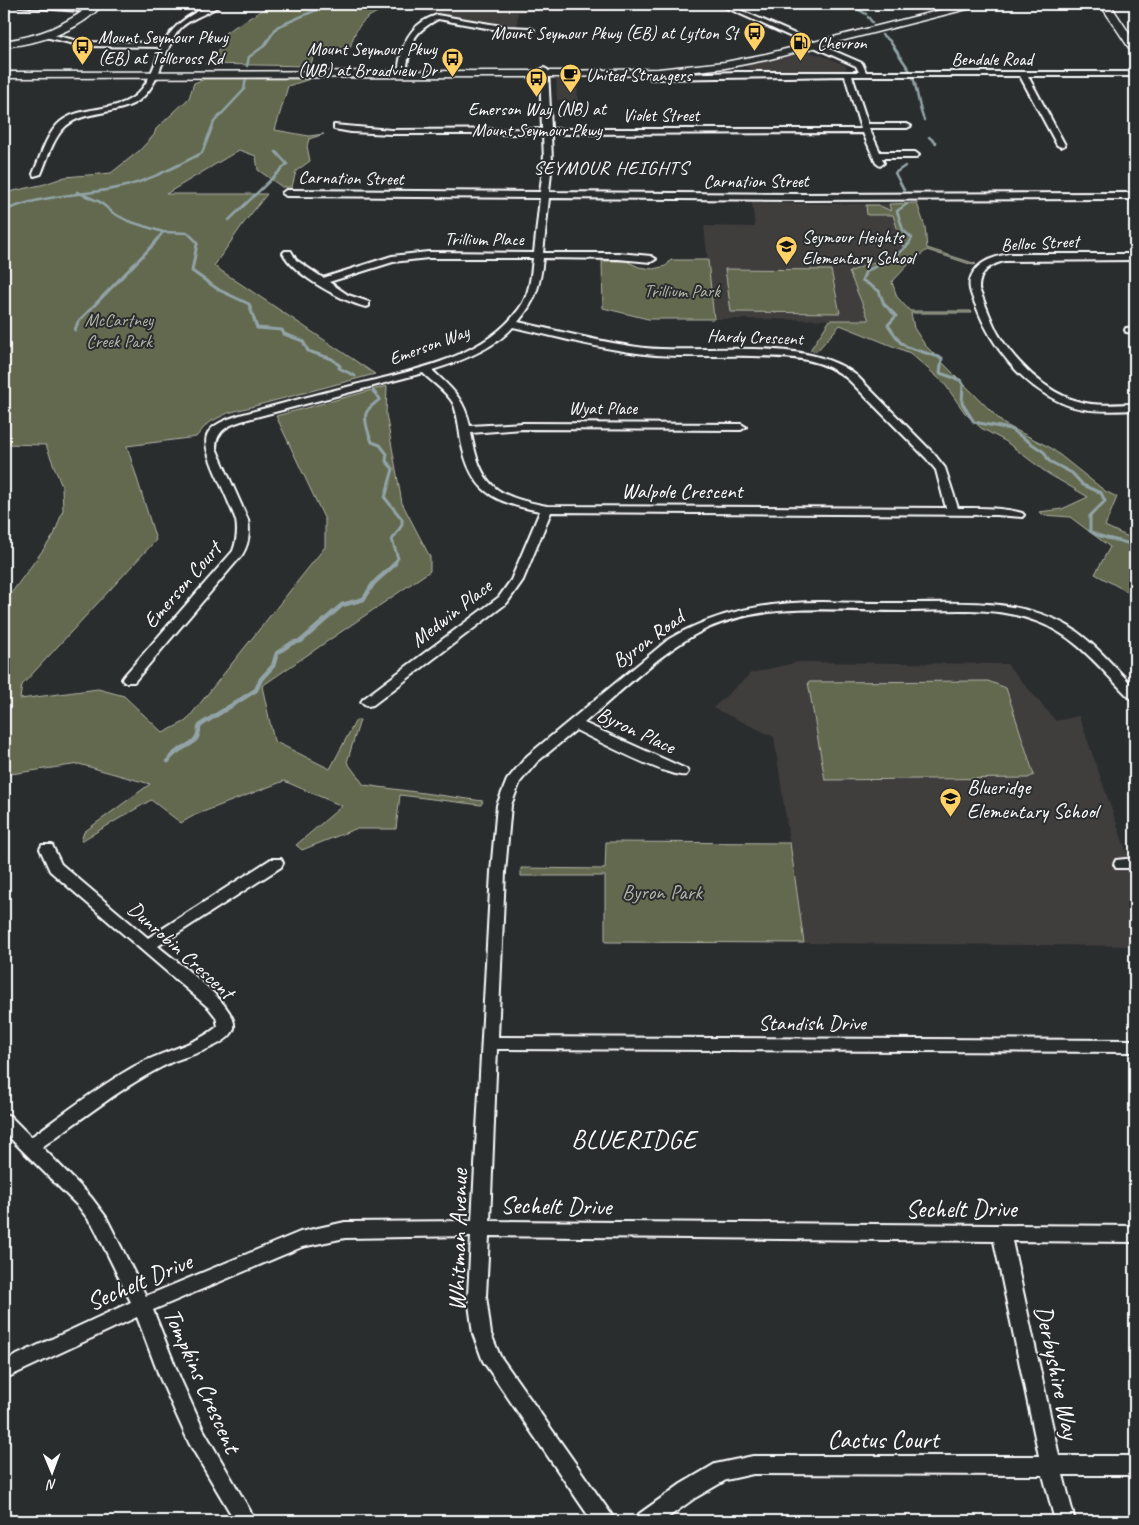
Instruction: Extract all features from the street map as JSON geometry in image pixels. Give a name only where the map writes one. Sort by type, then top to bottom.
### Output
[{"type":"main road","points":[[812,44],[955,4]]},
{"type":"main road","points":[[4,70],[544,72],[609,74],[687,70],[740,62],[976,4]]},
{"type":"main road","points":[[1105,4],[1135,48]]},
{"type":"main road","points":[[4,44],[48,35],[71,25],[94,7]]},
{"type":"main road","points":[[4,76],[155,72]]},
{"type":"street","points":[[18,4],[94,7]]},
{"type":"street","points":[[37,174],[60,126],[71,120],[133,101],[142,94],[175,30],[183,22],[217,4]]},
{"type":"street","points":[[721,4],[859,65],[864,75]]},
{"type":"street","points":[[402,72],[411,32],[437,17],[502,28],[530,30]]},
{"type":"street","points":[[48,35],[83,44],[167,45]]},
{"type":"street","name":"Emerson Way","points":[[217,428],[244,417],[425,369],[478,347],[512,324],[531,298],[535,286],[548,162],[544,72]]},
{"type":"street","points":[[1023,74],[1061,145]]},
{"type":"street","name":"Bendale Road","points":[[654,77],[1135,74]]},
{"type":"street","points":[[848,75],[878,159],[915,156]]},
{"type":"street","name":"Violet Street","points":[[337,127],[351,130],[391,132],[866,128],[907,126]]},
{"type":"street","name":"Carnation Street","points":[[286,193],[543,196],[1135,196]]},
{"type":"street","points":[[288,253],[292,261],[322,282],[352,301],[366,304]]},
{"type":"street","name":"Trillium Place","points":[[322,282],[378,263],[413,256],[618,256],[651,259]]},
{"type":"street","name":"Belloc Street","points":[[1135,256],[1009,257],[990,262],[976,273],[973,279],[974,289],[992,331],[1003,350],[1048,392],[1075,404],[1103,407],[1135,407]]},
{"type":"street","name":"Hardy Crescent","points":[[512,324],[622,348],[675,352],[795,354],[810,356],[832,363],[849,374],[930,456],[941,470],[953,512]]},
{"type":"street","name":"Walpole Crescent","points":[[425,369],[459,405],[477,475],[490,489],[514,502],[547,509],[996,512],[1018,516]]},
{"type":"street","name":"Wyat Place","points":[[466,430],[523,426],[741,427]]},
{"type":"street","name":"Emerson Court","points":[[129,679],[238,552],[242,543],[244,531],[242,520],[211,448],[210,441],[217,428]]},
{"type":"street","name":"Medwin Place","points":[[368,702],[503,600],[517,580],[547,509]]},
{"type":"street","name":"Byron Road","points":[[489,1042],[498,872],[504,805],[514,780],[532,760],[673,642],[690,632],[734,614],[780,607],[981,608],[1018,612],[1041,618],[1073,634],[1087,645],[1135,695]]},
{"type":"street","name":"Byron Place","points":[[575,724],[681,772]]},
{"type":"street","name":"Dunrobin Crescent","points":[[29,1147],[140,1071],[167,1057],[214,1039],[226,1028],[224,1016],[215,1004],[54,867],[47,849]]},
{"type":"street","points":[[147,946],[276,862]]},
{"type":"street","name":"Standish Drive","points":[[489,1042],[1135,1046]]},
{"type":"street","name":"Whitman Avenue","points":[[489,1042],[477,1296],[482,1334],[493,1361],[604,1521]]},
{"type":"street","name":"Tompkins Crescent","points":[[4,1121],[85,1202],[100,1222],[142,1306],[170,1378],[196,1436],[246,1521]]},
{"type":"street","name":"Sechelt Drive","points":[[4,1370],[142,1306],[300,1240],[345,1230],[395,1228],[1135,1234]]},
{"type":"street","name":"Derbyshire Way","points":[[1002,1234],[1051,1466],[1066,1521]]},
{"type":"street","name":"Cactus Court","points":[[646,1521],[688,1491],[722,1471],[753,1464],[1135,1466]]},
{"type":"shaded area","points":[[395,4],[614,4],[626,10],[518,12],[517,26],[391,6]]},
{"type":"shaded area","name":"Chevron","points":[[809,52],[845,65],[847,69],[838,72],[757,72],[745,66]]},
{"type":"shaded area","points":[[556,79],[577,79],[578,101],[557,100]]},
{"type":"shaded area","name":"Seymour Heights Elementary School","points":[[752,203],[889,204],[905,250],[849,272],[869,320],[714,319],[704,226],[755,227]]},
{"type":"shaded area","name":"Blueridge Elementary School","points":[[799,662],[1007,664],[1056,721],[1079,716],[1135,876],[1135,946],[804,943],[774,737],[713,708],[751,673]]},
{"type":"green space","points":[[273,4],[395,4],[366,19],[357,30],[350,48],[317,48],[310,66],[205,64],[214,61],[226,32]]},
{"type":"green space","name":"McCartney Creek Park","points":[[205,79],[310,79],[288,86],[275,130],[309,136],[324,134],[309,139],[307,146],[310,161],[296,171],[292,187],[282,187],[258,170],[256,156],[239,150],[166,194],[267,194],[243,224],[214,266],[375,374],[228,413],[208,423],[196,437],[127,446],[156,540],[22,685],[20,699],[98,689],[124,696],[163,733],[186,721],[325,547],[325,520],[276,416],[387,386],[386,414],[402,503],[430,557],[430,571],[262,686],[274,741],[330,769],[356,720],[360,720],[347,762],[364,785],[483,801],[481,805],[400,795],[396,829],[355,829],[302,850],[296,845],[342,806],[284,781],[195,815],[181,823],[151,800],[81,841],[84,832],[150,784],[79,764],[4,775],[4,603],[54,535],[63,510],[62,487],[46,445],[4,444],[4,193],[45,184],[65,177],[111,173],[139,151],[154,135],[156,129],[189,98],[194,83]]},
{"type":"green space","points":[[917,203],[925,227],[927,248],[976,264],[973,265],[927,250],[909,264],[892,282],[897,297],[910,311],[971,311],[972,313],[911,313],[914,328],[925,345],[1004,424],[1051,448],[1105,491],[1117,497],[1105,526],[1135,540],[1135,596],[1095,574],[1110,547],[1070,517],[1044,515],[1039,512],[1062,509],[1088,497],[1047,473],[1005,441],[981,428],[965,413],[944,383],[910,353],[840,325],[817,351],[810,350],[830,320],[869,320],[849,272],[904,250],[893,215],[867,215],[866,205],[878,205],[891,211],[889,204]]},
{"type":"green space","name":"Trillium Park","points":[[671,260],[708,260],[714,319],[648,319],[603,308],[602,261],[626,261],[639,267],[653,269],[666,266]]},
{"type":"green space","points":[[725,269],[831,270],[840,313],[731,312]]},
{"type":"green space","points":[[988,681],[1006,688],[1034,775],[1028,778],[825,780],[808,682]]},
{"type":"green space","name":"Byron Park","points":[[606,842],[790,843],[804,943],[605,942],[605,876],[521,876],[521,868],[605,869]]},
{"type":"waterway","points":[[247,66],[249,57],[264,46],[277,27],[330,4]]},
{"type":"waterway","points":[[849,4],[866,14]]},
{"type":"waterway","points":[[868,17],[872,22]]},
{"type":"waterway","points":[[882,35],[889,40],[910,71]]},
{"type":"waterway","points":[[913,77],[924,120]]},
{"type":"waterway","points":[[81,194],[139,182],[202,153],[214,122],[244,90],[246,78]]},
{"type":"waterway","points":[[929,137],[936,143]]},
{"type":"waterway","points":[[229,220],[287,164],[276,152]]},
{"type":"waterway","points":[[904,190],[895,173],[905,166]]},
{"type":"waterway","points":[[77,192],[81,194]]},
{"type":"waterway","points":[[4,211],[31,202],[81,194]]},
{"type":"waterway","points":[[81,194],[100,202],[113,213],[128,221],[163,232]]},
{"type":"waterway","points":[[907,204],[897,211],[903,230],[912,238],[908,245]]},
{"type":"waterway","points":[[153,245],[163,232]]},
{"type":"waterway","points":[[163,232],[188,233],[197,244]]},
{"type":"waterway","points":[[75,330],[78,322],[154,244]]},
{"type":"waterway","points":[[197,244],[192,271],[219,290],[249,304],[257,328],[282,330],[284,334],[303,341],[308,351],[332,359],[340,366],[339,368],[355,376]]},
{"type":"waterway","points":[[908,245],[892,259],[866,271],[862,280],[879,291],[884,304],[896,316],[888,325],[900,342],[907,347],[942,358],[940,373],[960,380],[963,384],[962,403],[974,422],[1010,429],[1044,452],[1049,461],[1072,473],[1083,485],[1101,493],[1105,501],[1090,516],[1090,531],[1135,547]]},
{"type":"waterway","points":[[373,391],[380,399],[367,412],[367,428],[372,442],[380,445],[387,454],[386,461],[393,469],[385,498],[402,519],[402,525],[392,540],[398,558],[394,564]]},
{"type":"waterway","points":[[168,761],[177,751],[196,739],[199,727],[202,724],[256,690],[261,679],[273,666],[277,653],[292,643],[301,641],[342,605],[364,599],[374,584],[395,563]]},
{"type":"waterway","points":[[1135,589],[1133,591],[1135,597]]},
{"type":"place","name":"Mount Seymour Pkwy (EB) at Lytton St","points":[[754,52]]},
{"type":"place","name":"Chevron","points":[[801,62]]},
{"type":"place","name":"Mount Seymour Pkwy (EB) at Tollcross Rd","points":[[82,66]]},
{"type":"place","name":"Mount Seymour Pkwy (WB) at Broadview Dr","points":[[453,78]]},
{"type":"place","name":"United Strangers","points":[[570,94]]},
{"type":"place","name":"Emerson Way (NB) at Mount Seymour Pkwy","points":[[537,98]]},
{"type":"place","name":"Seymour Heights Elementary School","points":[[786,266]]},
{"type":"place","name":"Blueridge Elementary School","points":[[951,818]]},
{"type":"district","name":"SEYMOUR HEIGHTS","points":[[611,167]]},
{"type":"district","name":"BLUERIDGE","points":[[634,1139]]}]
